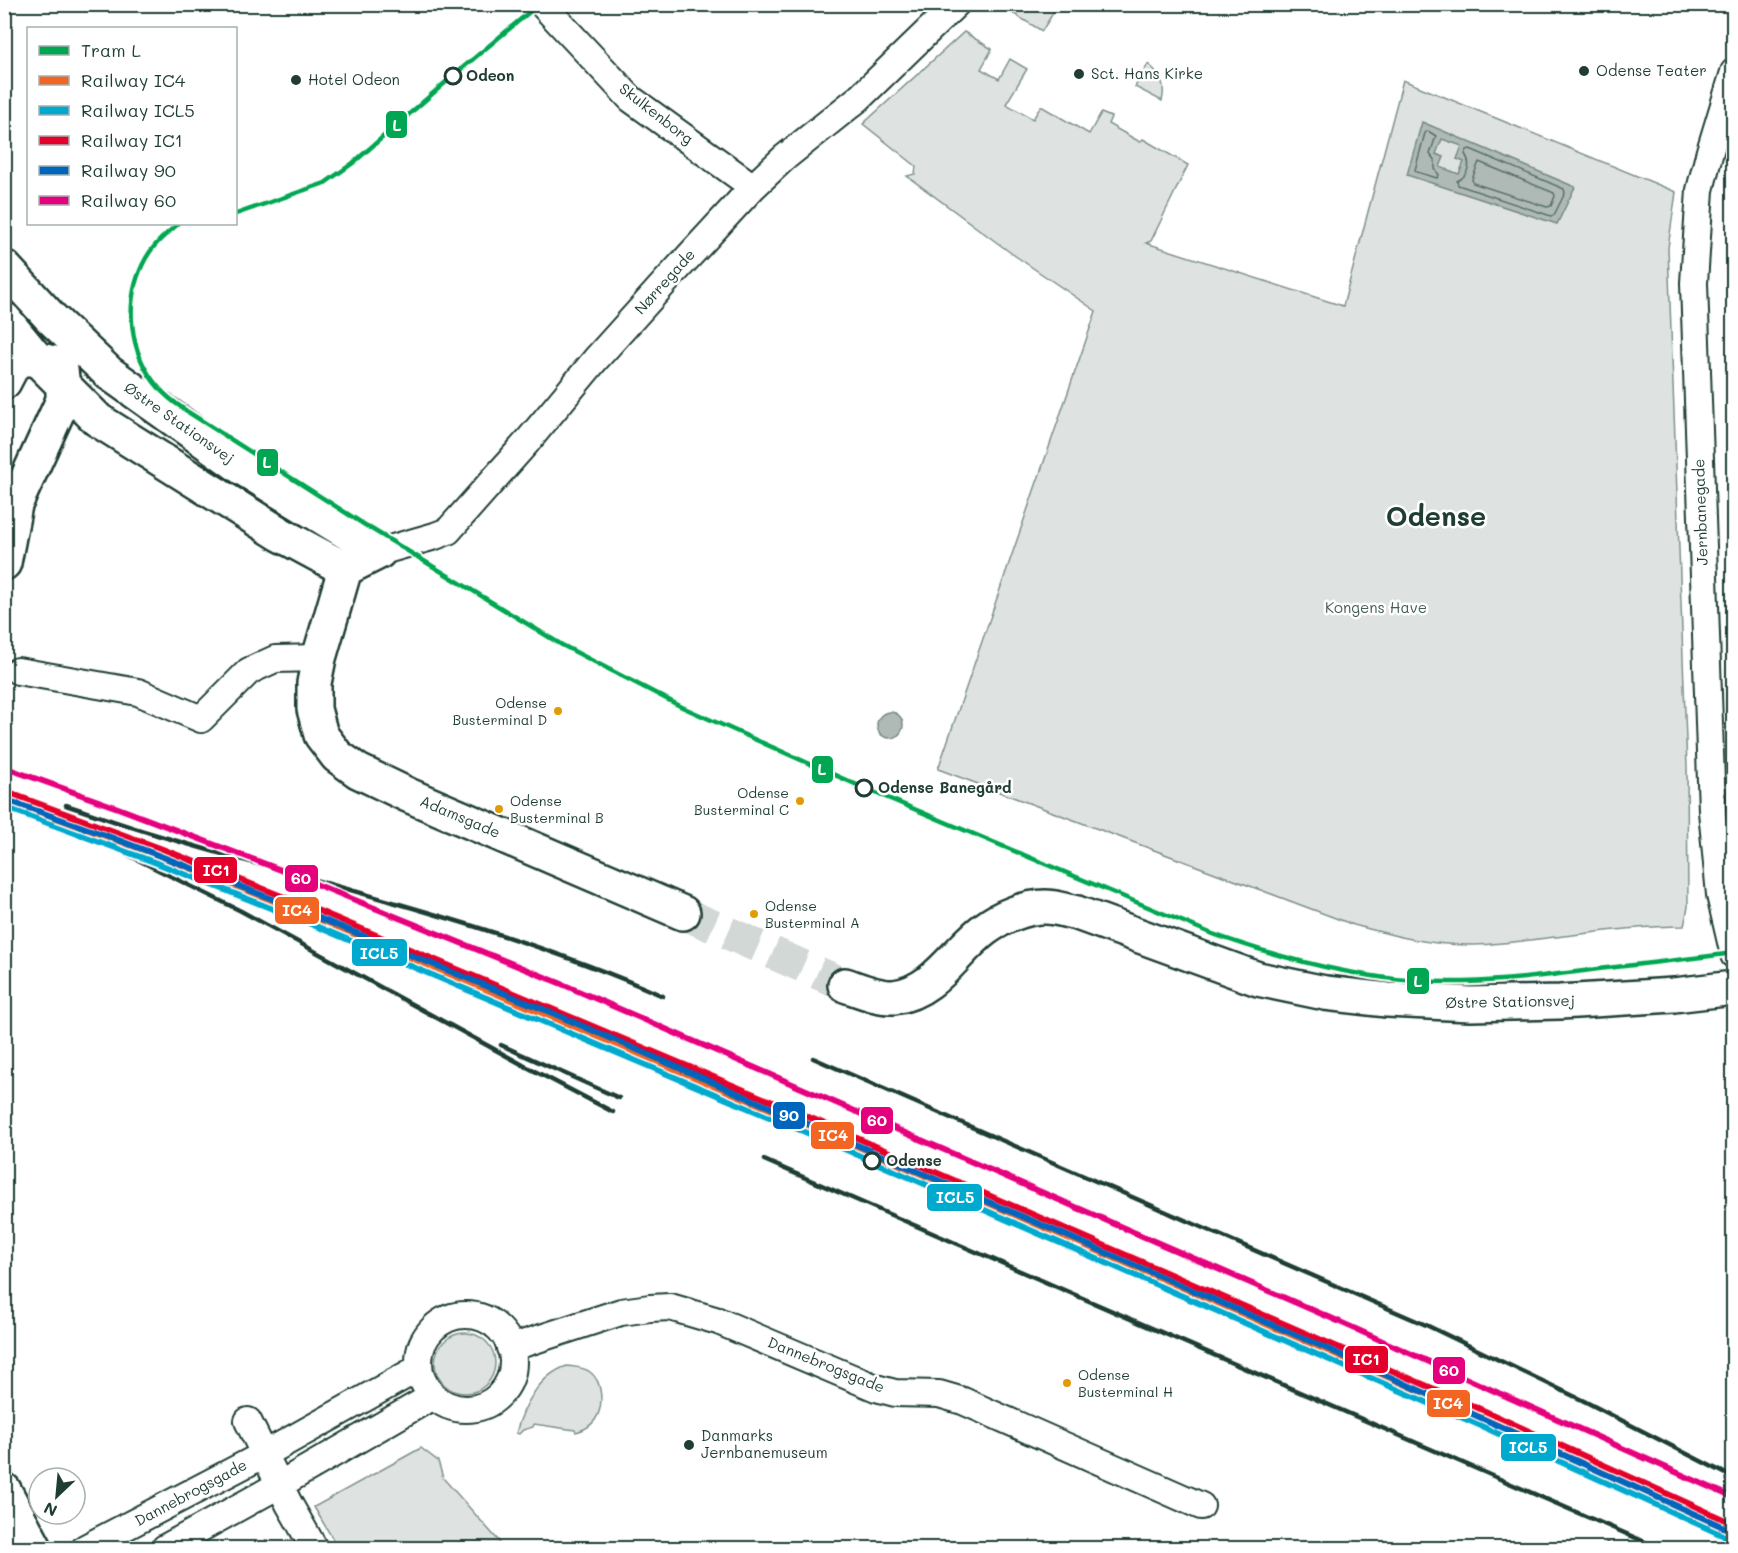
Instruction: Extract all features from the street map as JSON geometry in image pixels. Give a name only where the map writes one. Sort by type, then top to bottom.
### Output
[{"type":"street","name":"Nørregade","points":[[380,552],[448,531],[597,359],[753,187],[859,98],[956,4]]},
{"type":"street","name":"Skulkenborg","points":[[551,8],[632,99],[753,187]]},
{"type":"street","name":"Jernbanegade","points":[[1734,72],[1700,190],[1694,283],[1712,811],[1720,895],[1734,955]]},
{"type":"street","name":"Østre Stationsvej","points":[[4,267],[51,318],[109,373],[244,469],[380,552]]},
{"type":"street","points":[[4,564],[15,505],[63,400],[53,370],[51,318]]},
{"type":"street","points":[[4,319],[98,420],[280,534],[345,569],[380,552]]},
{"type":"street","points":[[4,382],[16,359],[92,379],[199,459],[244,469]]},
{"type":"street","points":[[4,564],[57,453],[73,425],[81,418],[98,420]]},
{"type":"street","name":"Adamsgade","points":[[345,569],[314,683],[314,709],[321,735],[337,756],[358,771],[408,795],[683,913]]},
{"type":"street","points":[[18,671],[138,692],[201,719],[249,671],[275,658],[319,658]]},
{"type":"street","name":"Østre Stationsvej","points":[[845,985],[891,997],[907,994],[925,985],[984,929],[1029,908],[1048,907],[1077,913],[1258,979],[1325,993],[1387,1000],[1482,1004],[1665,996],[1734,988]]},
{"type":"street","name":"Dannebrogsgade","points":[[510,1348],[621,1312],[670,1307],[717,1321],[876,1388],[895,1392],[939,1394],[963,1401],[1201,1506]]},
{"type":"street","points":[[475,1316],[493,1324],[501,1331],[510,1348],[513,1361],[506,1387],[486,1405],[473,1409],[459,1409],[446,1405],[433,1396],[426,1388],[419,1368],[420,1352],[429,1333],[436,1326],[454,1317],[475,1316]]},
{"type":"street","name":"Dannebrogsgade","points":[[84,1548],[265,1454],[419,1368]]},
{"type":"street","points":[[165,1548],[433,1396]]},
{"type":"street","name":"Dannebrogsgade","points":[[248,1420],[279,1485],[314,1548]]},
{"type":"street","points":[[4,1490],[35,1548]]},
{"type":"street","points":[[4,1533],[14,1548]]},
{"type":"green space","points":[[999,5],[1058,5],[1042,31]]},
{"type":"green space","name":"Kongens Have","points":[[964,32],[992,49],[981,69],[999,79],[1010,59],[1027,69],[1006,104],[1033,119],[1041,106],[1089,134],[1101,113],[1111,117],[1108,124],[1140,142],[1143,139],[1188,165],[1151,241],[1146,243],[1343,306],[1403,80],[1676,192],[1668,248],[1687,768],[1688,907],[1684,926],[1651,927],[1479,945],[1453,945],[1410,939],[1354,925],[938,769],[1096,311],[1011,253],[907,176],[915,174],[916,166],[863,124]]},
{"type":"green space","points":[[1148,64],[1161,80],[1162,101],[1135,87]]},
{"type":"green space","points":[[465,1333],[477,1335],[490,1346],[495,1363],[493,1375],[482,1388],[465,1393],[453,1391],[440,1380],[435,1363],[437,1351],[448,1338]]},
{"type":"green space","points":[[567,1366],[588,1370],[598,1381],[601,1401],[595,1420],[587,1428],[576,1432],[534,1424],[533,1427],[519,1434],[516,1433],[523,1413],[540,1384],[557,1370]]},
{"type":"green space","points":[[421,1448],[438,1461],[443,1478],[498,1540],[502,1548],[338,1548],[314,1507]]},
{"type":"water","points":[[1422,122],[1575,187],[1557,224],[1407,175]],"holes":[[[1442,139],[1462,146],[1457,159],[1464,162],[1459,174],[1440,167],[1444,157],[1436,154]]]},
{"type":"water","points":[[890,712],[899,716],[903,725],[899,734],[890,738],[881,734],[877,725],[881,716]]},
{"type":"tunnel","points":[[683,913],[845,985]]},
{"type":"railway","points":[[4,803],[136,859],[241,911],[613,1112]]},
{"type":"railway","points":[[66,805],[157,835],[476,927],[539,948],[663,996]]},
{"type":"railway","points":[[501,1045],[619,1098]]},
{"type":"railway","points":[[813,1058],[1426,1325],[1584,1401],[1734,1478]]},
{"type":"railway","points":[[764,1160],[1659,1548]]},
{"type":"railway","points":[[1607,1544],[1618,1548]]},
{"type":"tram line","name":"L","points":[[237,214],[325,183],[353,163],[539,4]]},
{"type":"tram line","name":"L","points":[[177,225],[156,244],[146,258],[134,291],[132,308],[132,325],[141,359],[149,374],[166,395],[188,412],[365,525],[562,645],[682,707],[864,788],[1210,933],[1312,964],[1364,975],[1417,981],[1463,982],[1530,977],[1734,953]]},
{"type":"rail line","name":"60","points":[[9,769],[281,870],[562,984],[1331,1318],[1734,1498]]},
{"type":"rail line","name":"IC1","points":[[7,792],[160,848],[312,908],[811,1118],[1485,1411],[1734,1524]]},
{"type":"rail line","name":"IC4","points":[[4,799],[157,855],[309,915],[808,1125],[1482,1418],[1734,1532]]},
{"type":"rail line","name":"90","points":[[4,799],[270,898],[550,1012],[1319,1345],[1728,1529]]},
{"type":"rail line","name":"ICL5","points":[[4,807],[154,862],[306,922],[805,1132],[1479,1425],[1731,1539]]},
{"type":"place","name":"Odense Teater","points":[[1584,71]]},
{"type":"place","name":"Sct. Hans Kirke","points":[[1079,74]]},
{"type":"place","name":"Odeon","points":[[453,76]]},
{"type":"place","name":"Hotel Odeon","points":[[296,80]]},
{"type":"place","name":"Odense Busterminal D","points":[[558,711]]},
{"type":"place","name":"Odense Banegård","points":[[864,788]]},
{"type":"place","name":"Odense Busterminal C","points":[[800,801]]},
{"type":"place","name":"Odense Busterminal B","points":[[499,809]]},
{"type":"place","name":"Odense Busterminal A","points":[[754,914]]},
{"type":"place","name":"Odense","points":[[872,1161]]},
{"type":"place","name":"Odense Busterminal H","points":[[1067,1383]]},
{"type":"place","name":"Danmarks Jernbanemuseum","points":[[689,1445]]},
{"type":"district","name":"Odense","points":[[1436,517]]}]
